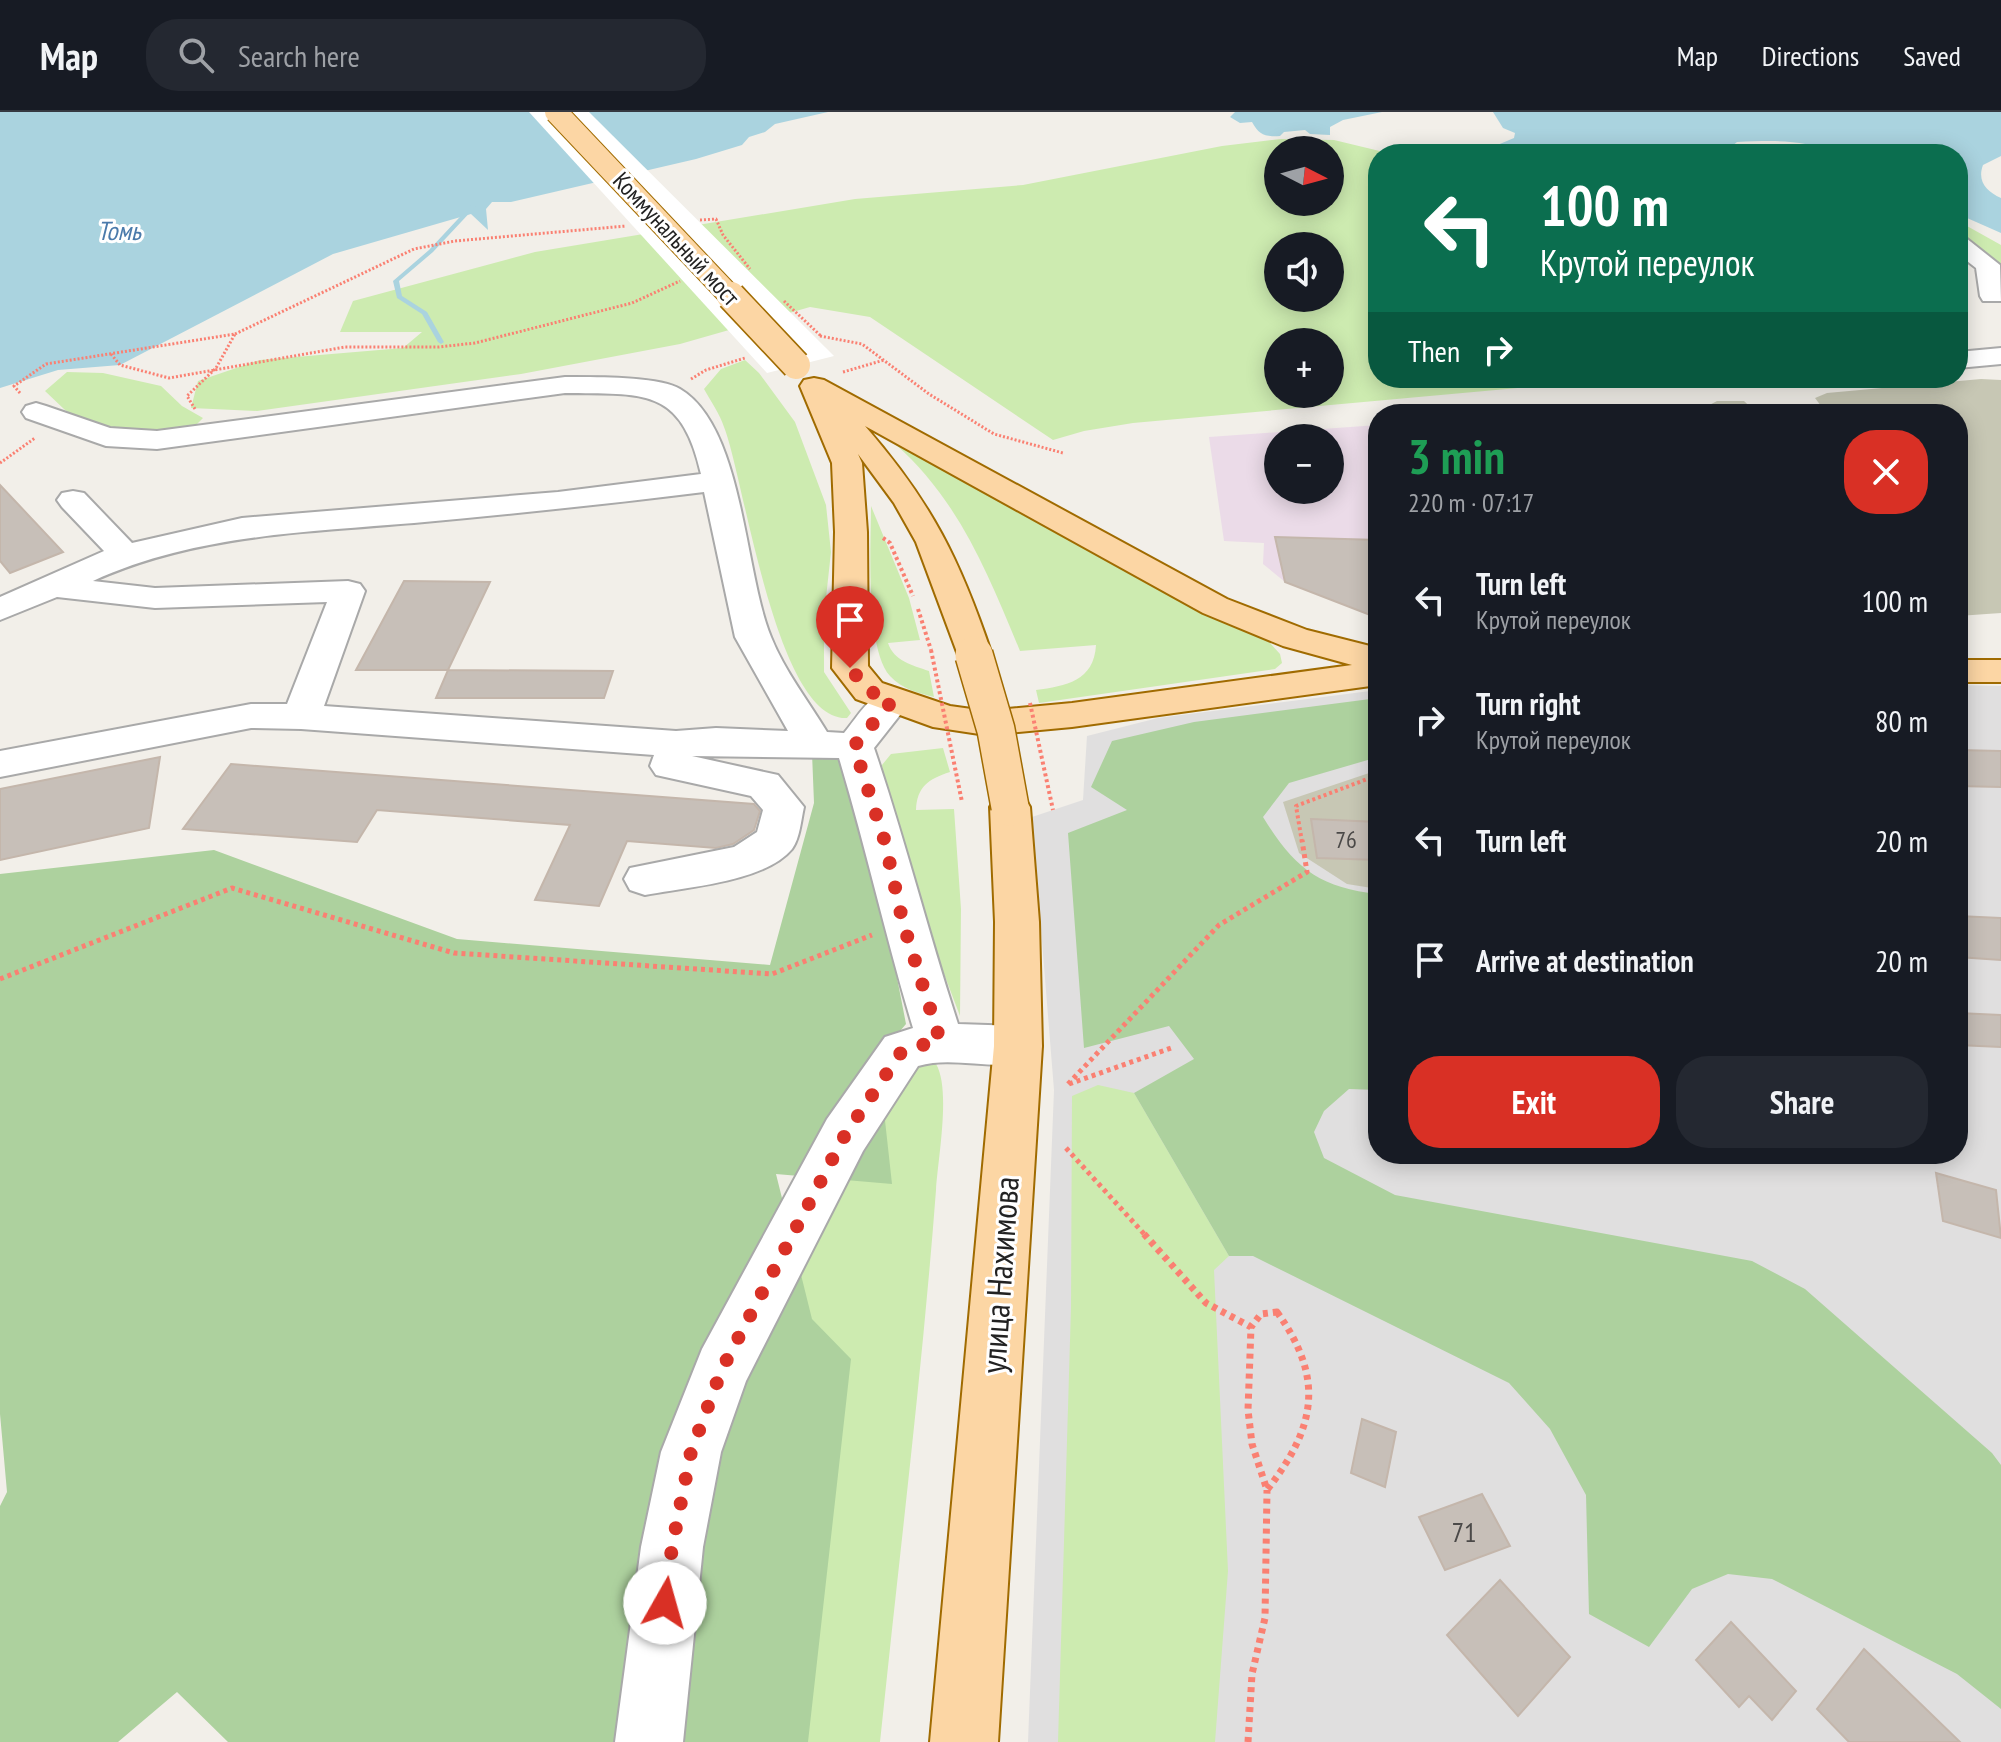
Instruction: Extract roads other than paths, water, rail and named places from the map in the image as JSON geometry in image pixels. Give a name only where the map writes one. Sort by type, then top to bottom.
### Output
[{"type":"main road","name":"Коммунальный мост","points":[[556,112],[816,375],[916,512],[943,564],[974,655]]},
{"type":"main road","points":[[816,375],[1215,606],[1270,631],[1314,646],[1368,657]]},
{"type":"main road","points":[[816,375],[847,463],[851,532],[850,668],[869,691],[946,718],[986,723],[1072,715],[1368,674]]},
{"type":"main road","name":"улица Нахимова","points":[[964,1742],[1018,1046],[1017,922],[1010,807],[996,730],[974,655]]},
{"type":"main road","points":[[1968,671],[2001,671]]},
{"type":"street","points":[[1968,250],[1988,265],[1997,298]]},
{"type":"street","points":[[1969,284],[1997,298]]},
{"type":"street","points":[[1968,359],[2001,356]]},
{"type":"street","points":[[46,417],[106,437],[157,440],[565,385],[625,386],[670,394],[694,418],[710,449],[753,637],[771,668],[835,746],[885,842],[903,923],[940,1040]]},
{"type":"street","points":[[0,610],[125,554],[242,528],[542,502],[718,481]]},
{"type":"street","points":[[73,500],[125,554]]},
{"type":"street","points":[[56,587],[155,598],[348,591],[301,717]]},
{"type":"street","points":[[745,742],[771,668]]},
{"type":"street","points":[[3,761],[251,716],[676,744],[745,742],[835,746],[892,701]]},
{"type":"street","points":[[645,879],[745,860],[776,840],[784,807],[764,785],[670,766],[676,744]]},
{"type":"street","points":[[649,1742],[672,1547],[691,1452],[722,1369],[845,1135],[902,1051],[940,1040],[967,1045],[1018,1046]]},
{"type":"water","name":"Томь","points":[[0,112],[828,112],[775,124],[765,132],[749,137],[742,145],[696,159],[511,202],[492,202],[486,209],[488,230],[471,214],[333,254],[120,365],[58,370],[0,388]]},
{"type":"water","points":[[1235,112],[1382,112],[1343,120],[1330,127],[1330,135],[1310,134],[1305,130],[1284,132],[1280,136],[1266,135],[1257,130],[1252,122],[1240,123],[1230,117]]},
{"type":"water","points":[[1493,112],[2001,112],[2001,156],[1983,165],[1981,176],[1987,189],[2001,198],[2001,233],[1968,218],[1968,144],[1805,144],[1775,141],[1735,144],[1500,144],[1514,138],[1515,133],[1503,128]]},
{"type":"waterway","points":[[441,342],[425,313],[399,297],[396,281],[431,251],[473,206]]}]
